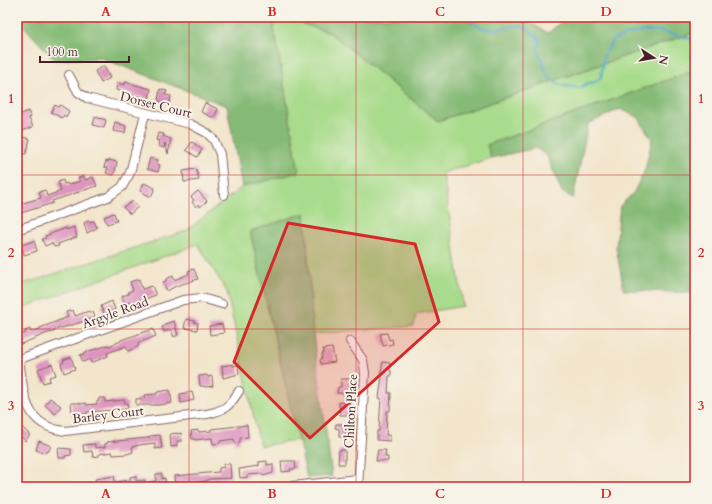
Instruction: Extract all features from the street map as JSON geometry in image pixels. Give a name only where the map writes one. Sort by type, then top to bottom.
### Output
[{"type":"street","name":"Dorset Court","points":[[69,75],[78,92],[87,98],[195,126],[210,136],[220,154],[224,195]]},
{"type":"street","points":[[17,230],[94,203],[115,194],[122,187],[130,173],[145,114]]},
{"type":"street","name":"Argyle Road","points":[[18,360],[183,300],[202,298],[222,304]]},
{"type":"street","name":"Chilton Place","points":[[350,341],[363,360],[365,373],[358,483]]},
{"type":"street","name":"Barley Court","points":[[18,360],[24,396],[31,412],[47,427],[57,430],[65,431],[212,413],[228,406],[239,392]]},
{"type":"street","points":[[283,487],[358,483]]},
{"type":"highlighted area","points":[[288,223],[415,244],[439,322],[310,438],[234,362]]},
{"type":"green space","points":[[17,17],[521,17],[548,33],[563,21],[564,17],[695,17],[695,32],[438,121],[330,33],[298,22],[273,21],[299,172],[242,187],[227,106],[101,58],[55,60],[17,19]]},
{"type":"green space","points":[[273,21],[298,22],[330,33],[438,121],[695,32],[695,70],[487,145],[491,158],[443,173],[463,306],[416,314],[414,326],[313,334],[305,214],[250,231],[298,440],[260,446],[227,292],[198,244],[17,310],[17,286],[186,231],[242,187],[298,172]]},
{"type":"green space","points":[[695,70],[695,293],[624,290],[616,247],[620,206],[634,192],[645,170],[652,140],[638,117],[620,109],[588,124],[573,198],[562,192],[547,156],[536,148],[491,158],[487,145]]},
{"type":"green space","points":[[305,213],[313,334],[332,476],[307,478],[250,231]]},
{"type":"building","points":[[104,66],[110,78],[101,83],[95,71]]},
{"type":"building","points":[[125,82],[151,89],[149,99],[116,90],[117,83],[125,85]]},
{"type":"building","points":[[160,89],[167,91],[165,95],[171,96],[169,104],[158,101]]},
{"type":"building","points":[[205,103],[218,109],[214,118],[201,112]]},
{"type":"building","points":[[55,105],[58,107],[60,105],[69,111],[66,117],[64,115],[62,118],[51,112]]},
{"type":"building","points":[[28,111],[33,127],[22,131],[17,122],[17,116]]},
{"type":"building","points":[[95,117],[106,120],[104,128],[93,125]]},
{"type":"building","points":[[115,122],[126,126],[125,133],[113,131]]},
{"type":"building","points":[[158,133],[164,134],[163,136],[171,139],[168,154],[165,143],[164,148],[158,146],[159,141],[156,140]]},
{"type":"building","points":[[20,136],[30,139],[26,154],[17,152],[17,142]]},
{"type":"building","points":[[192,142],[202,150],[197,157],[186,150]]},
{"type":"building","points":[[150,158],[158,160],[157,164],[160,165],[158,172],[147,169]]},
{"type":"building","points":[[109,160],[117,162],[114,175],[106,173],[108,168],[104,167],[106,161],[108,162]]},
{"type":"building","points":[[196,169],[199,180],[184,182],[183,171]]},
{"type":"building","points":[[84,176],[85,180],[93,177],[97,186],[52,201],[53,203],[21,213],[19,204],[41,198],[39,192],[45,190],[47,196],[61,191],[58,182],[63,180],[64,184],[67,183],[68,185],[80,181],[78,178]]},
{"type":"building","points":[[144,183],[155,188],[151,197],[140,191]]},
{"type":"building","points":[[198,191],[207,201],[200,207],[198,204],[196,207],[192,202],[194,200],[191,197]]},
{"type":"building","points":[[133,201],[138,207],[130,214],[123,207]]},
{"type":"building","points":[[114,213],[117,221],[107,224],[104,217]]},
{"type":"building","points":[[94,221],[97,228],[87,233],[84,223]]},
{"type":"building","points":[[74,227],[77,237],[58,244],[59,246],[54,247],[52,243],[45,246],[42,239],[46,238],[45,236],[66,228],[66,230]]},
{"type":"building","points":[[34,241],[37,251],[24,255],[21,245]]},
{"type":"building","points":[[194,269],[198,279],[176,286],[167,291],[163,282],[166,281],[166,279],[173,276],[174,280],[189,274],[188,271]]},
{"type":"building","points":[[139,279],[142,289],[152,286],[156,295],[131,304],[130,302],[125,304],[122,296],[129,294],[128,292],[133,290],[130,282]]},
{"type":"building","points":[[112,301],[115,310],[104,314],[101,306]]},
{"type":"building","points":[[73,310],[75,316],[89,311],[90,313],[93,312],[95,318],[55,330],[51,333],[50,332],[21,344],[18,335],[26,333],[25,331],[30,329],[31,332],[40,329],[68,317],[66,312]]},
{"type":"building","points":[[186,319],[198,323],[197,330],[184,328]]},
{"type":"building","points":[[174,321],[178,335],[174,337],[171,330],[164,332],[162,327],[165,326],[165,324]]},
{"type":"building","points":[[222,324],[224,333],[210,335],[209,326]]},
{"type":"building","points":[[153,329],[156,336],[138,343],[139,346],[128,351],[126,346],[107,353],[108,356],[91,363],[90,359],[83,362],[80,355],[108,345],[109,346],[121,340]]},
{"type":"building","points":[[387,333],[389,340],[392,339],[393,344],[383,346],[380,334]]},
{"type":"building","points":[[332,348],[335,362],[321,364],[320,360],[322,358],[322,353],[324,353],[323,349]]},
{"type":"building","points":[[71,357],[75,369],[64,373],[61,364],[64,362],[63,360]]},
{"type":"building","points":[[383,362],[390,363],[391,371],[391,376],[389,376],[388,393],[391,393],[390,411],[387,411],[386,435],[390,435],[390,441],[377,440],[381,398],[379,398],[382,376],[380,376]]},
{"type":"building","points":[[52,364],[56,375],[49,377],[50,381],[43,383],[38,369]]},
{"type":"building","points":[[233,364],[233,366],[238,365],[239,374],[223,378],[222,366]]},
{"type":"building","points":[[207,375],[208,377],[212,376],[213,386],[200,386],[199,376]]},
{"type":"building","points":[[341,379],[351,379],[349,393],[337,393],[338,387],[341,387]]},
{"type":"building","points":[[170,390],[172,403],[159,405],[136,405],[136,399],[145,398],[144,395],[157,394],[157,392]]},
{"type":"building","points":[[192,392],[194,400],[181,403],[180,394]]},
{"type":"building","points":[[50,398],[61,406],[55,414],[45,405]]},
{"type":"building","points":[[99,398],[105,398],[105,402],[124,400],[125,403],[127,403],[128,409],[87,412],[87,414],[72,414],[71,403],[86,403],[86,405],[97,404]]},
{"type":"building","points":[[339,402],[350,403],[347,415],[340,415]]},
{"type":"building","points":[[336,424],[347,424],[346,437],[339,437],[339,429],[335,428]]},
{"type":"building","points":[[247,425],[248,437],[240,438],[240,442],[235,443],[234,439],[220,441],[220,443],[213,444],[212,438],[192,439],[191,431],[211,431],[211,429]]},
{"type":"building","points":[[22,427],[30,435],[25,441],[17,433]]},
{"type":"building","points":[[181,433],[182,441],[177,441],[177,446],[171,447],[170,434]]},
{"type":"building","points":[[160,435],[162,448],[155,449],[155,443],[139,445],[132,447],[133,452],[127,454],[113,455],[112,452],[99,454],[99,456],[93,457],[92,451],[84,452],[83,445],[95,444],[95,448],[105,447],[105,444],[108,443],[107,442],[147,438],[150,436]]},
{"type":"building","points":[[39,441],[51,446],[48,452],[46,451],[45,453],[36,450]]},
{"type":"building","points":[[58,448],[71,449],[71,455],[65,456],[65,458],[59,458]]},
{"type":"building","points":[[339,450],[345,450],[345,464],[338,464]]},
{"type":"building","points":[[378,450],[386,450],[385,457],[388,457],[388,461],[376,461]]},
{"type":"building","points":[[267,461],[267,465],[273,464],[273,473],[263,476],[263,474],[248,475],[248,477],[240,478],[239,469],[259,466],[259,462]]},
{"type":"building","points":[[281,461],[295,461],[296,469],[290,469],[291,471],[282,472]]},
{"type":"building","points":[[224,464],[230,464],[231,478],[210,479],[202,482],[184,483],[175,486],[174,476],[219,472],[219,468],[224,467]]},
{"type":"building","points":[[156,474],[162,474],[162,479],[165,478],[166,485],[161,486],[162,487],[96,487],[95,479],[114,476],[115,482],[130,480],[130,477],[136,476],[136,481],[145,480],[145,483],[156,481]]},
{"type":"waterway","points":[[465,17],[478,26],[487,29],[514,26],[524,27],[539,39],[538,53],[543,62],[545,71],[551,80],[564,86],[581,88],[586,84],[595,82],[601,77],[604,55],[613,40],[625,35],[644,31],[660,31],[692,39],[695,38]]}]
